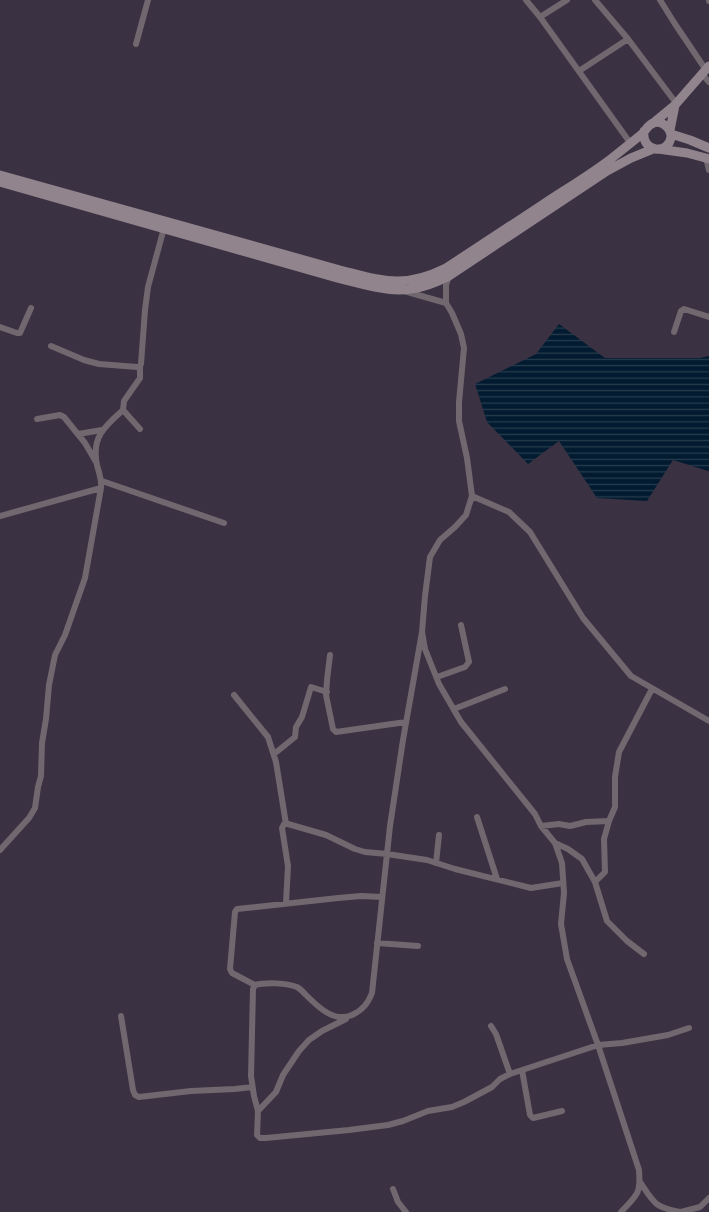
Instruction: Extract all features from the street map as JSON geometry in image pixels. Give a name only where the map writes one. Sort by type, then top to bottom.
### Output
[{"type":"main road","points":[[0,175],[66,198],[265,259],[382,281],[408,281],[446,268],[604,164],[676,104],[705,70]]},
{"type":"main road","points":[[0,182],[66,198],[338,274],[380,289],[402,290],[425,287],[449,276],[607,171],[655,149],[664,148],[670,139],[676,104]]},
{"type":"main road","points":[[651,124],[662,123],[670,132],[709,148]]},
{"type":"main road","points":[[644,132],[645,142],[648,146],[655,149],[687,153],[708,159]]},
{"type":"street","points":[[136,44],[148,0]]},
{"type":"street","points":[[526,0],[630,144]]},
{"type":"street","points":[[540,17],[567,0]]},
{"type":"street","points":[[595,0],[628,39],[676,104]]},
{"type":"street","points":[[660,0],[705,70],[709,82]]},
{"type":"street","points":[[579,71],[628,39]]},
{"type":"street","points":[[708,159],[709,170]]},
{"type":"street","points":[[140,429],[124,410],[124,402],[140,378],[148,287],[164,228]]},
{"type":"street","points":[[258,1112],[276,1092],[283,1075],[308,1040],[363,1009],[372,993],[387,854],[406,722],[422,632],[430,557],[440,540],[466,515],[472,496],[467,458],[459,422],[464,348],[461,334],[446,303],[446,286],[449,276]]},
{"type":"street","points":[[402,290],[446,303]]},
{"type":"street","points":[[0,327],[20,333],[31,308]]},
{"type":"street","points":[[674,332],[681,311],[684,308],[709,317]]},
{"type":"street","points":[[51,346],[84,360],[99,364],[140,366]]},
{"type":"street","points":[[96,463],[98,439],[102,430],[124,410]]},
{"type":"street","points":[[0,850],[29,818],[35,808],[41,776],[42,743],[49,685],[55,654],[65,635],[85,578],[102,481],[96,463],[78,434],[64,417],[60,415],[37,419]]},
{"type":"street","points":[[78,434],[102,430]]},
{"type":"street","points":[[102,481],[224,523]]},
{"type":"street","points":[[0,516],[101,488]]},
{"type":"street","points":[[472,496],[508,512],[530,532],[583,618],[631,676],[709,721]]},
{"type":"street","points":[[437,677],[465,667],[469,662],[461,625]]},
{"type":"street","points":[[422,632],[425,649],[437,677],[461,722],[535,814],[555,843],[562,863],[564,893],[561,924],[567,959],[598,1045],[639,1170],[640,1182],[638,1193],[622,1212]]},
{"type":"street","points":[[330,655],[326,692],[329,714],[333,729],[336,732],[406,722]]},
{"type":"street","points":[[274,754],[294,737],[296,727],[312,687],[326,692]]},
{"type":"street","points":[[454,709],[505,689]]},
{"type":"street","points":[[595,882],[605,872],[604,839],[615,807],[619,752],[652,689]]},
{"type":"street","points":[[234,695],[268,737],[276,762],[286,824]]},
{"type":"street","points":[[477,817],[497,879]]},
{"type":"street","points":[[542,826],[558,824],[570,826],[586,822],[610,821]]},
{"type":"street","points":[[286,824],[326,835],[360,851],[427,860],[454,869],[531,888],[563,883]]},
{"type":"street","points":[[286,824],[282,828],[288,866],[286,903]]},
{"type":"street","points":[[436,863],[439,835]]},
{"type":"street","points":[[555,843],[582,859],[595,882],[607,921],[627,941],[644,954]]},
{"type":"street","points":[[353,1015],[344,1018],[336,1017],[326,1012],[299,988],[286,984],[255,985],[232,973],[230,969],[235,912],[240,908],[286,903],[361,896],[382,897]]},
{"type":"street","points":[[377,943],[418,946]]},
{"type":"street","points":[[255,985],[250,1061],[252,1087],[258,1112],[257,1135],[260,1138],[388,1125],[428,1111],[458,1105],[492,1087],[500,1079],[510,1074],[598,1045],[668,1035],[689,1028]]},
{"type":"street","points":[[121,1016],[132,1090],[139,1097],[252,1087]]},
{"type":"street","points":[[491,1026],[496,1034],[510,1074]]},
{"type":"street","points":[[522,1070],[530,1115],[533,1118],[562,1111]]},
{"type":"street","points":[[640,1182],[655,1204],[658,1212]]},
{"type":"street","points":[[393,1189],[398,1202],[406,1212]]},
{"type":"street","points":[[655,1204],[667,1210],[680,1212],[700,1207],[709,1198]]},
{"type":"water","points":[[559,324],[605,358],[700,358],[709,356],[709,470],[673,460],[647,501],[597,498],[559,441],[528,464],[487,422],[475,384],[536,354]]}]
